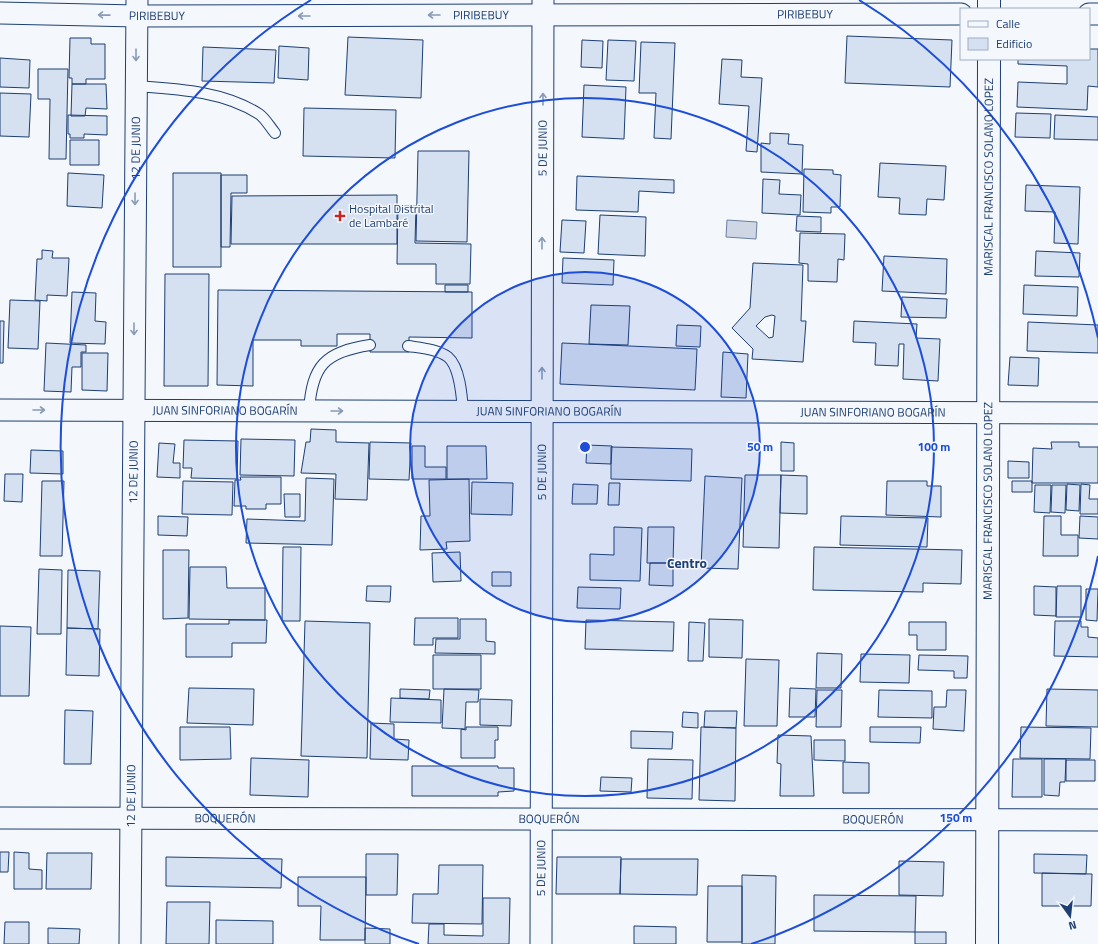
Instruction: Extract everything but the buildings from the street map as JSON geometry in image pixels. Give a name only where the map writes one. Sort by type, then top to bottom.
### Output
[{"type":"street","name":"PIRIBEBUY","points":[[0,13],[137,8],[543,8],[960,14]]},
{"type":"street","name":"12 DE JUNIO","points":[[130,944],[137,8]]},
{"type":"street","name":"5 DE JUNIO","points":[[541,944],[543,8]]},
{"type":"street","name":"MARISCAL FRANCISCO SOLANO LOPEZ","points":[[987,944],[988,60]]},
{"type":"street","name":"JUAN SINFORIANO BOGARÍN","points":[[0,410],[1098,413]]},
{"type":"street","name":"BOQUERÓN","points":[[0,818],[1098,820]]},
{"type":"lane","points":[[136,86],[198,91],[235,102],[260,114],[275,133]]},
{"type":"lane","points":[[309,411],[310,390],[316,372],[325,362],[329,358],[350,348],[370,345]]},
{"type":"lane","points":[[408,346],[432,350],[449,358],[458,376],[463,411]]},
{"type":"shaded area","points":[[727,220],[757,222],[756,239],[726,237]]},
{"type":"place","name":"Hospital Distrital de Lambaré","points":[[340,216]]},
{"type":"district","name":"Centro","points":[[687,563]]}]
